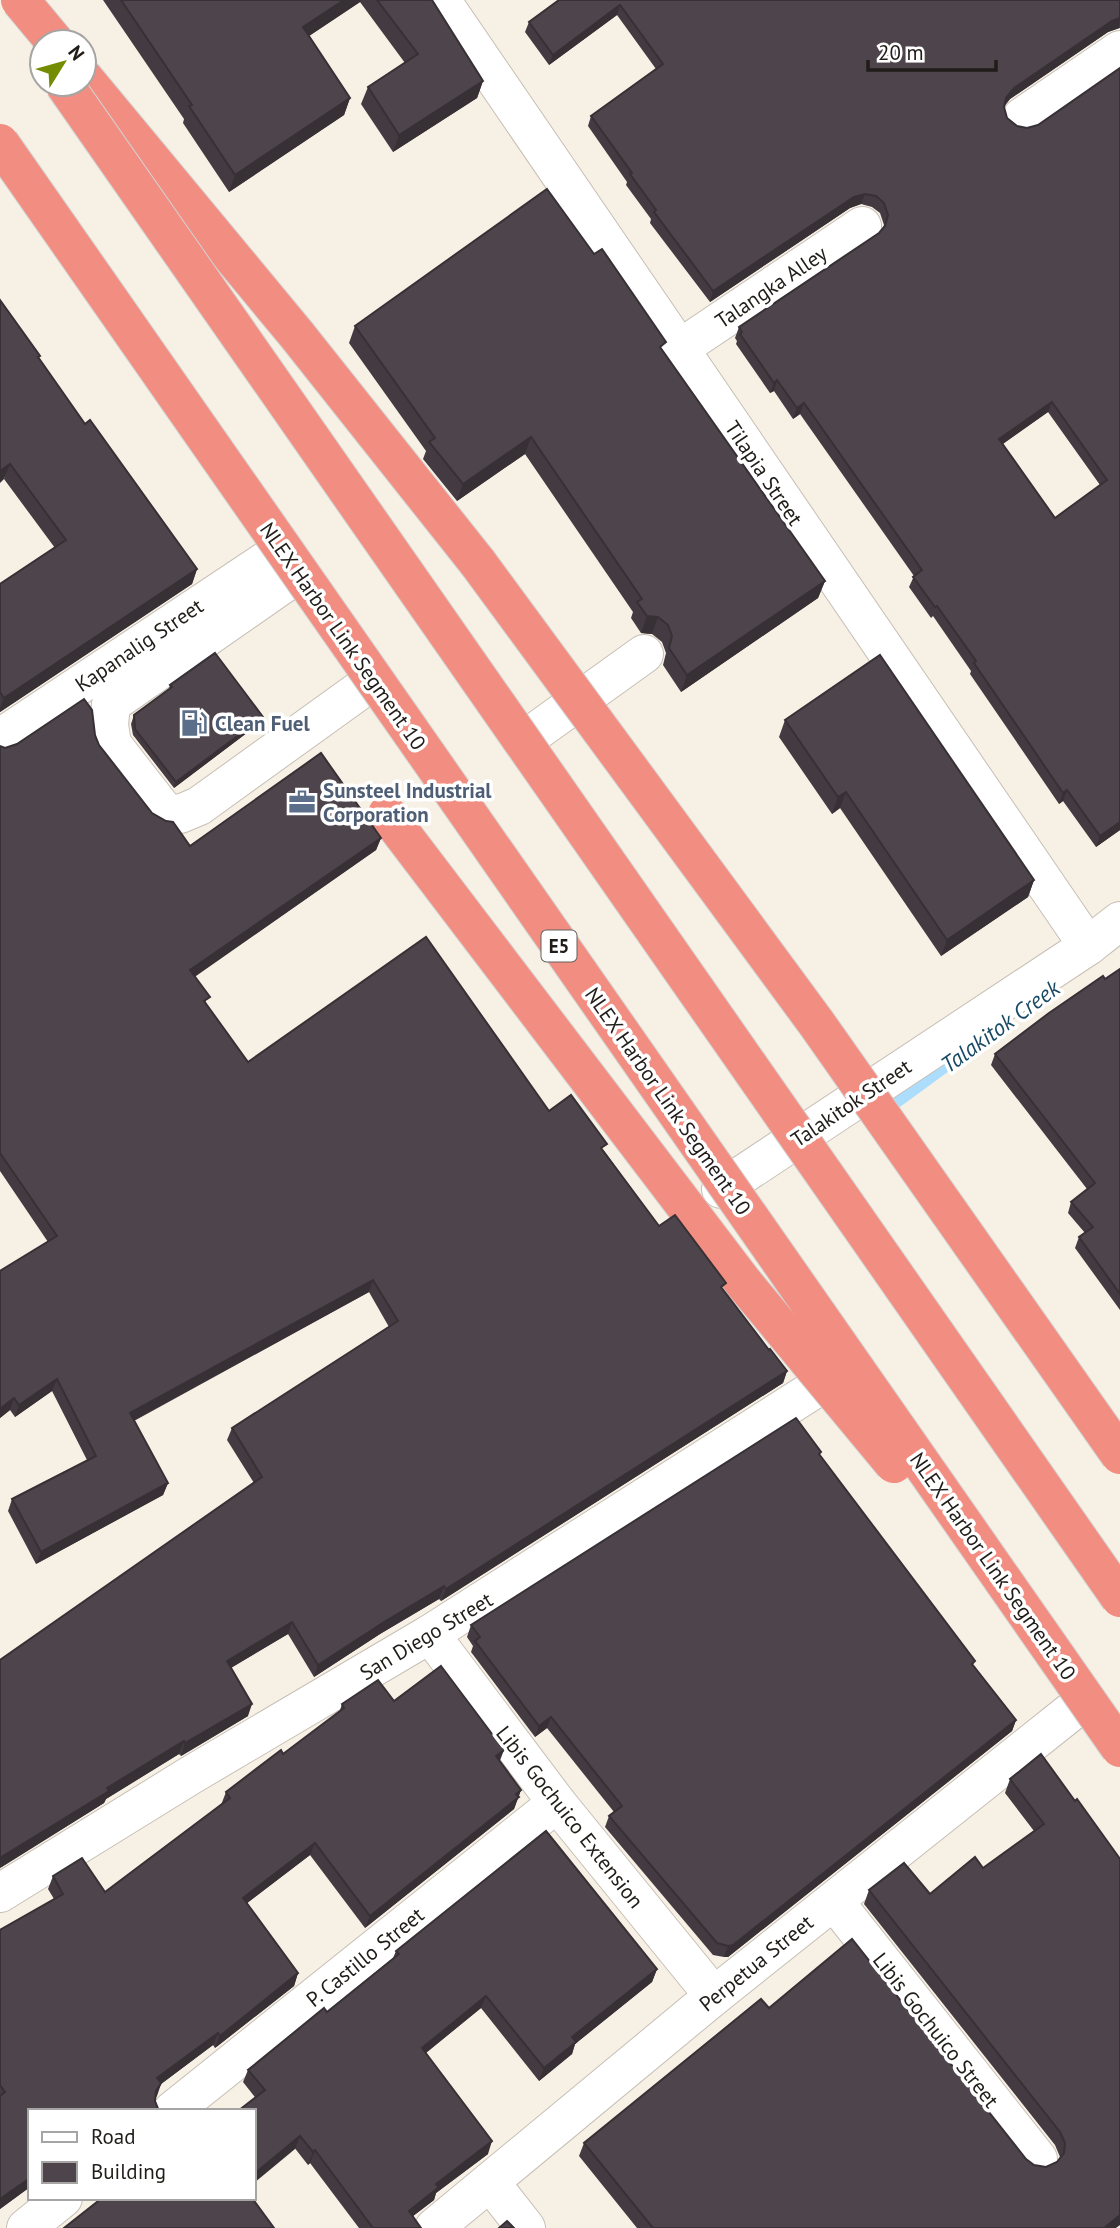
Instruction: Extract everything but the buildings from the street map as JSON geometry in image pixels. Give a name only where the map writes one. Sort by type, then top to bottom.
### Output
[{"type":"highway","points":[[5,0],[28,32]]},
{"type":"highway","points":[[20,0],[43,28]]},
{"type":"highway","points":[[98,95],[297,335],[478,563],[817,1024],[1120,1455]]},
{"type":"highway","points":[[74,98],[1120,1598]]},
{"type":"highway","name":"NLEX Harbor Link Segment 10","points":[[0,143],[1120,1748]]},
{"type":"highway","points":[[387,814],[743,1283],[1064,1667]]},
{"type":"street","name":"Tilapia Street","points":[[441,0],[1088,946]]},
{"type":"street","points":[[1022,117],[1120,50]]},
{"type":"street","name":"Talangka Alley","points":[[679,349],[862,226]]},
{"type":"street","name":"Kapanalig Street","points":[[0,738],[181,637],[287,564]]},
{"type":"street","points":[[181,637],[111,704],[108,725],[112,744],[165,812],[180,814],[200,806],[371,682]]},
{"type":"street","points":[[534,733],[644,654]]},
{"type":"street","name":"Talakitok Street","points":[[721,1189],[1088,946],[1120,921]]},
{"type":"street","name":"San Diego Street","points":[[0,1893],[191,1775],[430,1634],[846,1369]]},
{"type":"street","name":"Libis Gochuico Extension","points":[[430,1634],[557,1803],[714,1996]]},
{"type":"street","name":"Perpetua Street","points":[[434,2228],[714,1996],[1083,1703]]},
{"type":"street","name":"P. Castillo Street","points":[[175,2109],[557,1803]]},
{"type":"street","name":"Libis Gochuico Street","points":[[834,1901],[1038,2159]]},
{"type":"street","points":[[490,2182],[526,2228]]},
{"type":"street","points":[[26,2228],[61,2200]]},
{"type":"waterway","name":"Talakitok Creek","points":[[883,1112],[998,1028]]},
{"type":"place","name":"Clean Fuel","points":[[194,723]]},
{"type":"place","name":"Sunsteel Industrial Corporation","points":[[302,802]]}]
